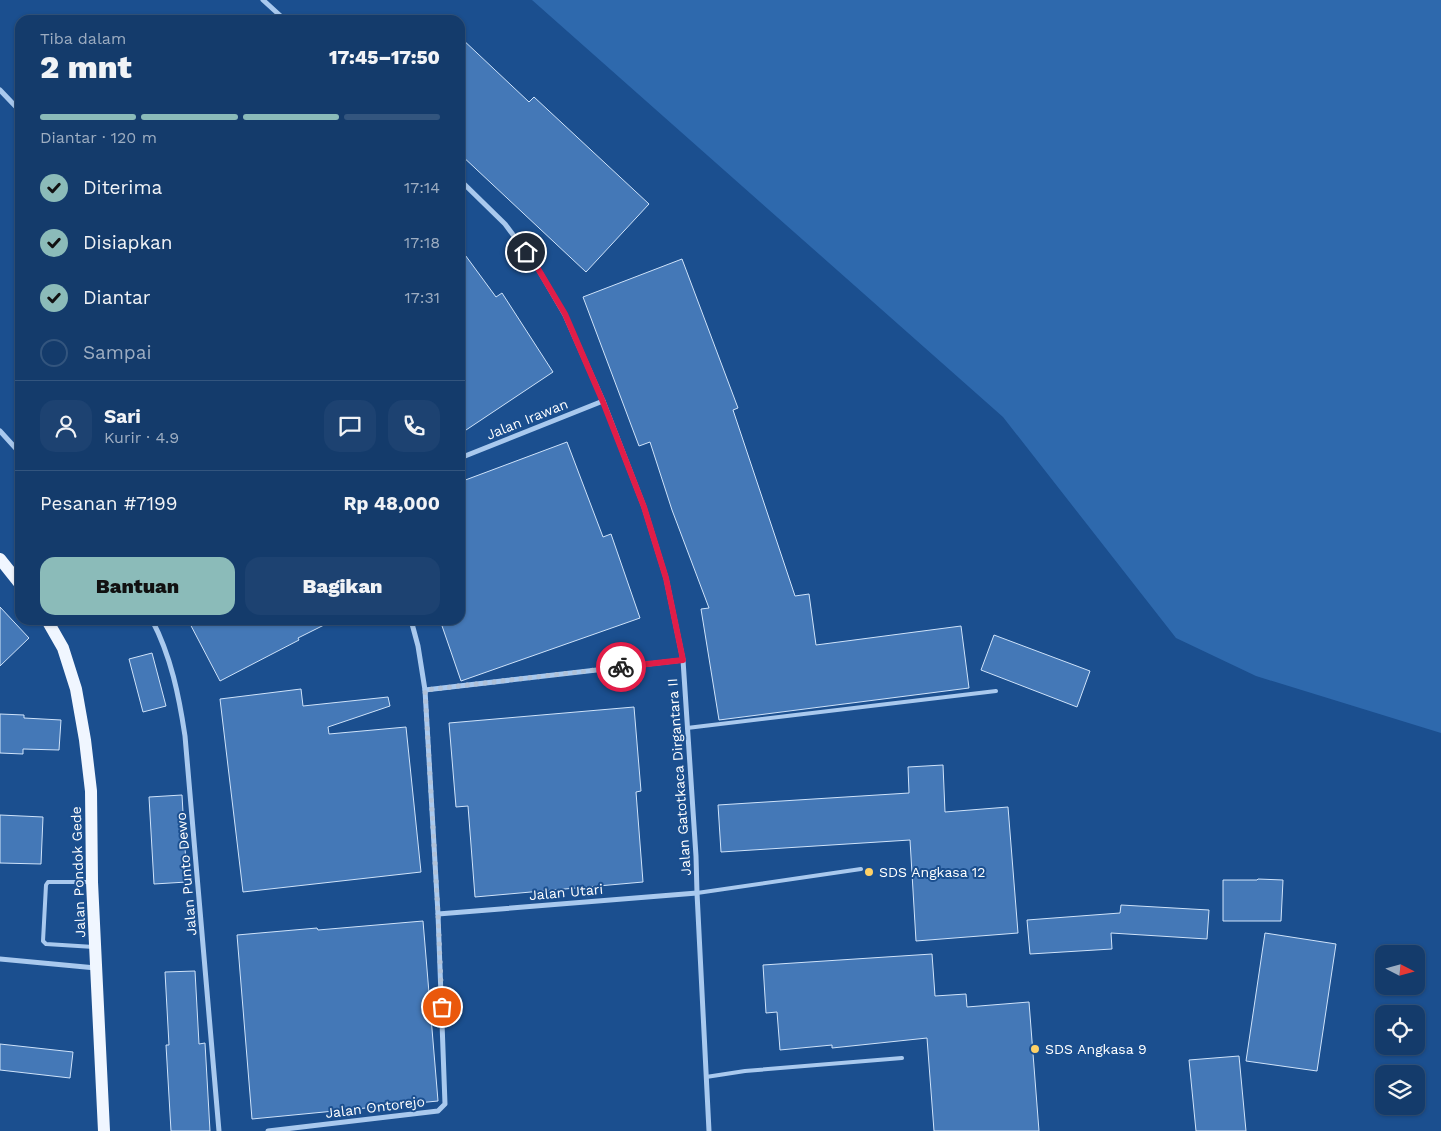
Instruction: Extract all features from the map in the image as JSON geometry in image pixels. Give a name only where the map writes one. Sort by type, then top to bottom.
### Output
[{"type":"main road","points":[[0,560],[15,578]]},
{"type":"main road","name":"Jalan Pondok Gede","points":[[50,625],[62,648],[73,681],[85,740],[91,791],[92,882],[104,1131]]},
{"type":"street","points":[[263,0],[280,15]]},
{"type":"street","points":[[0,90],[15,106]]},
{"type":"street","name":"Jalan Gatotkaca Dirgantara II","points":[[465,185],[505,224],[537,267],[565,314],[603,402],[644,507],[666,578],[683,660],[696,856],[696,892],[709,1131]]},
{"type":"street","name":"Jalan Irawan","points":[[465,456],[603,402]]},
{"type":"street","points":[[0,431],[15,448]]},
{"type":"street","name":"Jalan Punto Dewo","points":[[154,625],[169,660],[179,698],[185,736],[219,1131]]},
{"type":"street","name":"Jalan Ontorejo","points":[[268,1131],[438,1112],[442,1109],[446,1100],[438,914],[425,690],[418,646],[412,625]]},
{"type":"street","points":[[425,690],[683,660]]},
{"type":"street","name":"Jalan Utari","points":[[438,914],[696,892]]},
{"type":"street","points":[[0,959],[97,968]]},
{"type":"lane","points":[[688,728],[996,691]]},
{"type":"lane","points":[[696,892],[860,870]]},
{"type":"lane","points":[[92,882],[48,882],[46,885],[43,941],[46,944],[96,947]]},
{"type":"lane","points":[[706,1077],[745,1071],[902,1058]]},
{"type":"shaded area","points":[[532,0],[1441,0],[1441,733],[1256,676],[1176,638],[1003,417]]},
{"type":"building","points":[[465,42],[529,102],[534,97],[649,204],[586,272],[465,159]]},
{"type":"building","points":[[465,255],[496,297],[502,293],[553,372],[465,431]]},
{"type":"building","points":[[682,259],[738,408],[733,410],[795,596],[809,594],[816,645],[961,626],[969,688],[719,720],[701,609],[709,608],[672,510],[650,442],[639,446],[583,297]]},
{"type":"building","points":[[567,442],[603,537],[611,534],[640,618],[461,681],[442,625],[465,625],[465,480]]},
{"type":"building","points":[[0,607],[29,638],[0,666]]},
{"type":"building","points":[[191,625],[324,625],[298,638],[299,640],[220,681]]},
{"type":"building","points":[[994,635],[1090,671],[1077,707],[981,670]]},
{"type":"building","points":[[152,653],[166,706],[143,712],[129,659]]},
{"type":"building","points":[[301,689],[303,706],[388,697],[390,706],[328,727],[329,734],[406,727],[421,872],[243,892],[220,699]]},
{"type":"building","points":[[634,707],[641,791],[636,792],[643,882],[475,897],[468,806],[456,807],[449,723]]},
{"type":"building","points":[[0,714],[24,715],[24,718],[61,720],[59,750],[23,749],[23,754],[0,753]]},
{"type":"building","points":[[943,765],[945,812],[1008,807],[1018,933],[916,941],[910,840],[721,852],[718,805],[909,793],[908,767]]},
{"type":"building","points":[[182,795],[187,882],[154,884],[149,797]]},
{"type":"building","points":[[0,815],[43,817],[41,864],[0,863]]},
{"type":"building","points":[[1223,880],[1283,880],[1281,921],[1223,921]]},
{"type":"building","points":[[1121,905],[1209,910],[1207,939],[1111,933],[1112,949],[1030,954],[1027,920],[1120,913]]},
{"type":"building","points":[[423,921],[438,1101],[252,1119],[237,935]]},
{"type":"building","points":[[1265,933],[1336,944],[1317,1071],[1246,1061]]},
{"type":"building","points":[[932,954],[935,996],[966,994],[967,1007],[1029,1002],[1039,1131],[934,1131],[927,1038],[832,1048],[832,1045],[780,1050],[777,1012],[766,1013],[763,965]]},
{"type":"building","points":[[195,971],[199,1044],[205,1043],[210,1131],[171,1131],[166,1045],[169,1045],[165,972]]},
{"type":"building","points":[[0,1044],[73,1052],[70,1078],[0,1070]]},
{"type":"building","points":[[1239,1056],[1246,1131],[1196,1131],[1189,1060]]},
{"type":"way so far","points":[[442,1007],[425,690],[621,667]]},
{"type":"place","name":"SDS Angkasa 12","points":[[869,872]]},
{"type":"place","name":"SDS Angkasa 9","points":[[1035,1049]]},
{"type":"route","points":[[526,252],[565,314],[603,402],[644,507],[666,578],[683,660],[621,667]]}]
